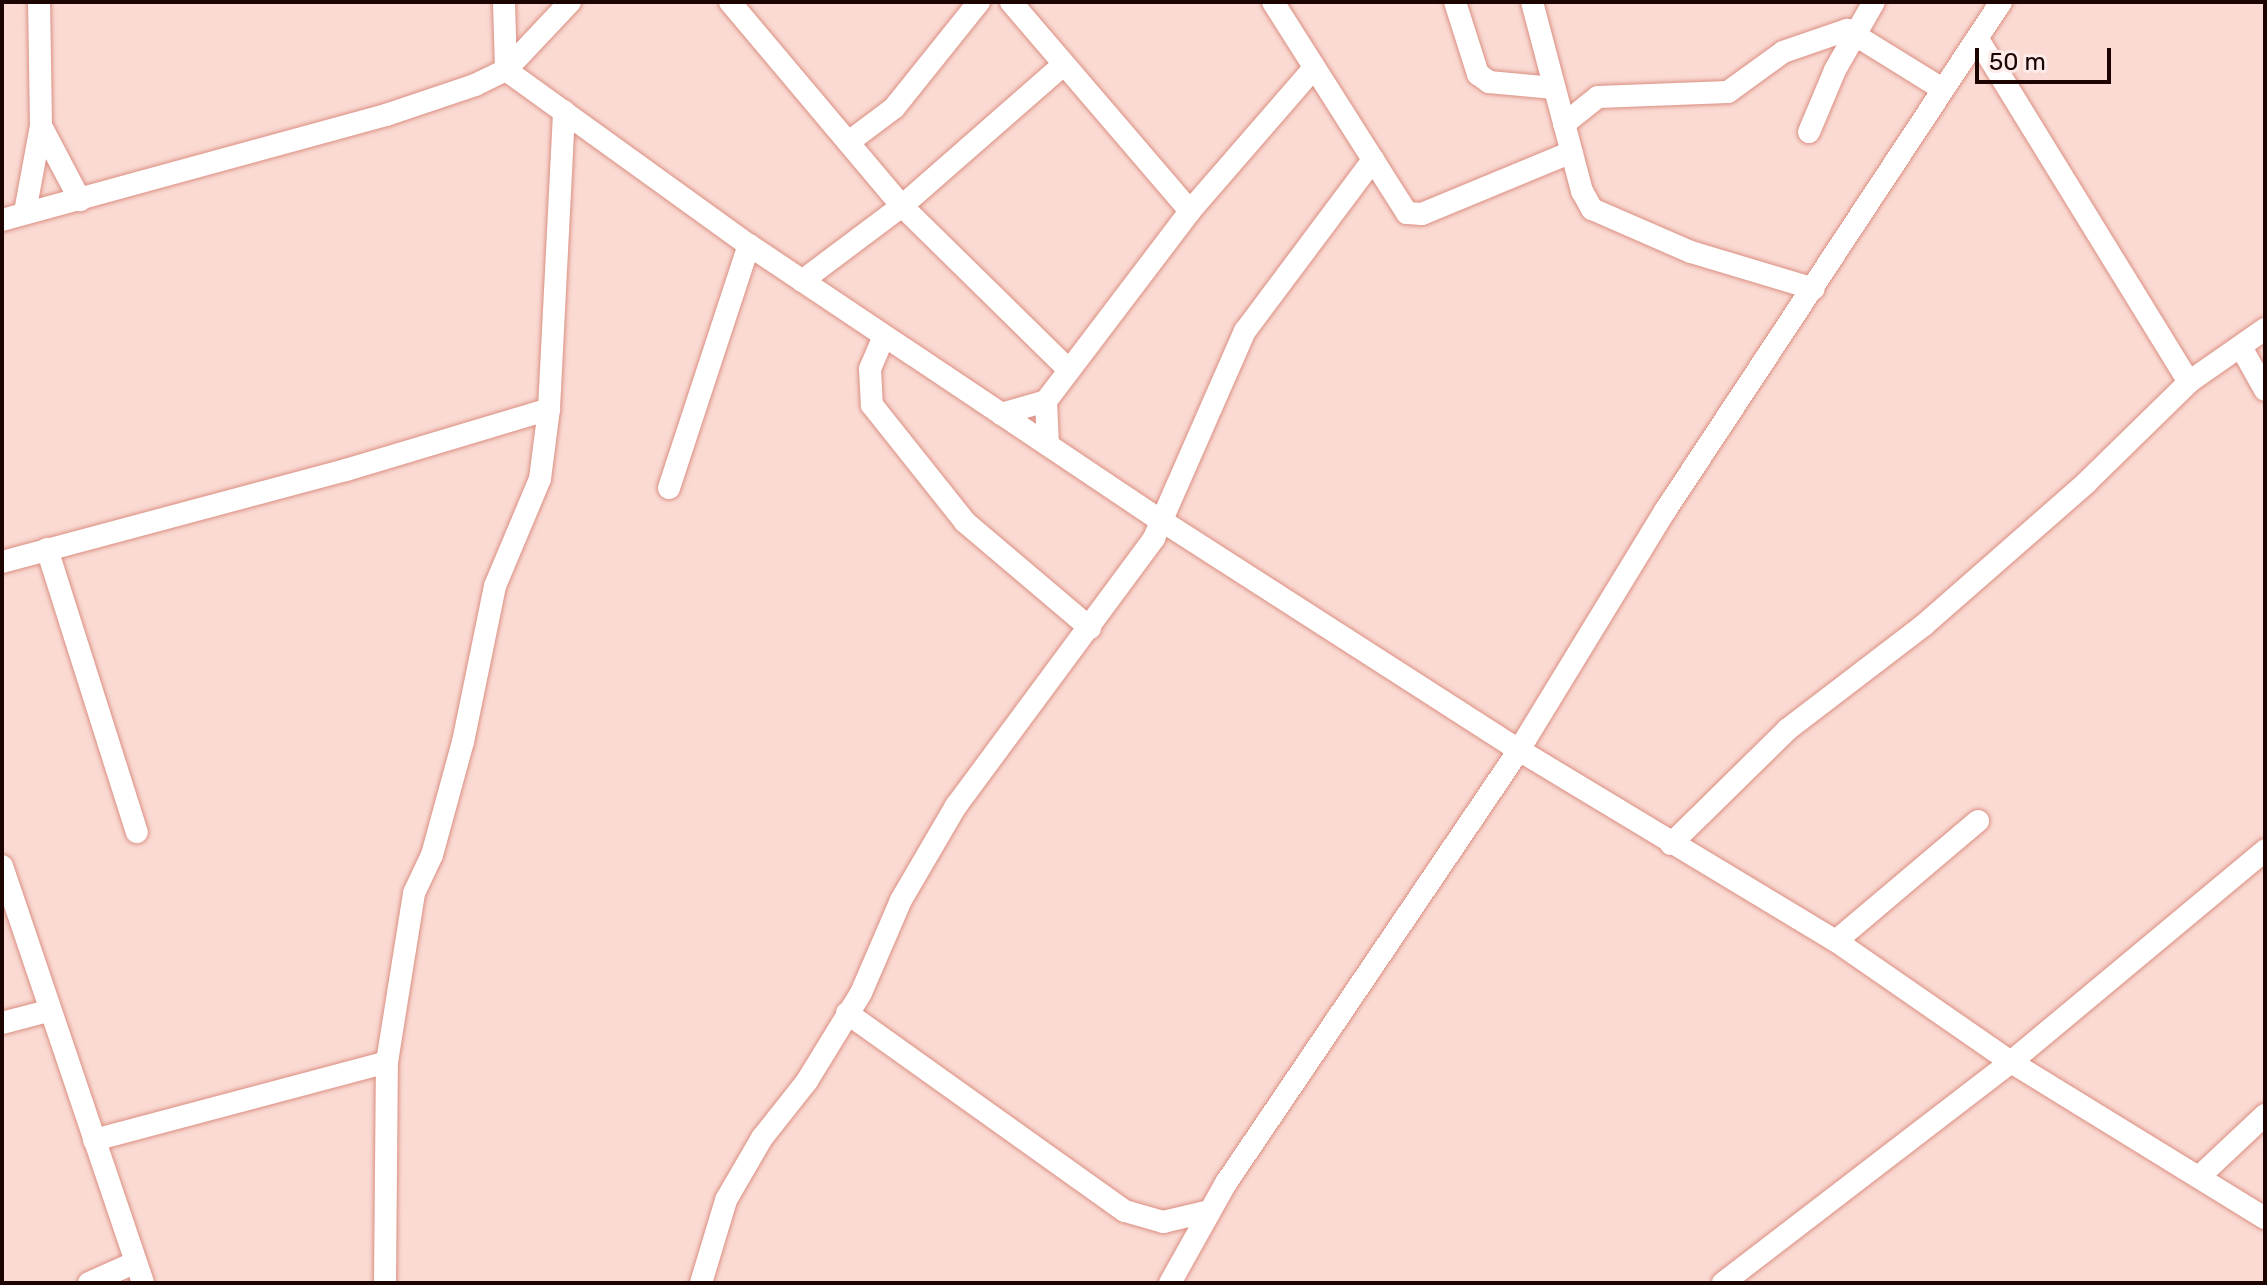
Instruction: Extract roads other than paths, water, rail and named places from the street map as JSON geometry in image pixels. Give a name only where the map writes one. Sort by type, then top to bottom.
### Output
[{"type":"street","points":[[25,212],[41,126],[39,2]]},
{"type":"street","points":[[504,2],[506,70]]},
{"type":"street","points":[[2,220],[386,115],[506,70],[570,2]]},
{"type":"street","points":[[730,2],[902,206],[1069,370]]},
{"type":"street","points":[[850,141],[894,108],[979,2]]},
{"type":"street","points":[[1011,2],[1190,211]]},
{"type":"street","points":[[1273,2],[1373,160],[1413,216],[1572,152]]},
{"type":"street","points":[[1455,2],[1478,74],[1489,82],[1554,88]]},
{"type":"street","points":[[1532,2],[1582,191],[1592,209],[1610,220],[1814,289]]},
{"type":"street","points":[[1809,132],[1856,31],[1874,2]]},
{"type":"street","points":[[1170,1283],[1209,1211],[1519,750],[1665,511],[1814,289],[1941,88],[1979,41],[2001,2]]},
{"type":"street","points":[[1564,124],[1598,97],[1728,92],[1783,52],[1856,31],[1941,88]]},
{"type":"street","points":[[1979,41],[2189,382]]},
{"type":"street","points":[[802,281],[902,206],[1064,64]]},
{"type":"street","points":[[1001,414],[1046,401],[1190,211],[1314,68]]},
{"type":"street","points":[[506,70],[749,245],[1159,519],[1519,750],[1836,941],[2011,1062],[2201,1175],[2265,1218]]},
{"type":"street","points":[[385,1283],[387,1062],[414,893],[432,855],[463,742],[495,586],[533,506],[549,409],[564,111]]},
{"type":"street","points":[[41,126],[80,200]]},
{"type":"street","points":[[701,1283],[733,1187],[847,1013],[901,900],[956,806],[1154,538],[1159,519],[1245,331],[1373,160]]},
{"type":"street","points":[[669,488],[749,245]]},
{"type":"street","points":[[1671,844],[1768,747],[1935,615],[2189,382],[2265,329]]},
{"type":"street","points":[[884,336],[870,369],[867,390],[872,405],[965,522],[1090,628]]},
{"type":"street","points":[[2241,347],[2265,390]]},
{"type":"street","points":[[1046,401],[1048,445]]},
{"type":"street","points":[[2,562],[346,470],[549,409]]},
{"type":"street","points":[[47,549],[137,832]]},
{"type":"street","points":[[1836,941],[1978,821]]},
{"type":"street","points":[[1723,1283],[2011,1062],[2265,850]]},
{"type":"street","points":[[2,866],[48,1011],[140,1272],[89,1283]]},
{"type":"street","points":[[2,1023],[48,1011]]},
{"type":"street","points":[[847,1013],[1125,1211],[1163,1222],[1209,1211]]},
{"type":"street","points":[[94,1140],[387,1062]]},
{"type":"street","points":[[2201,1175],[2265,1115]]}]
